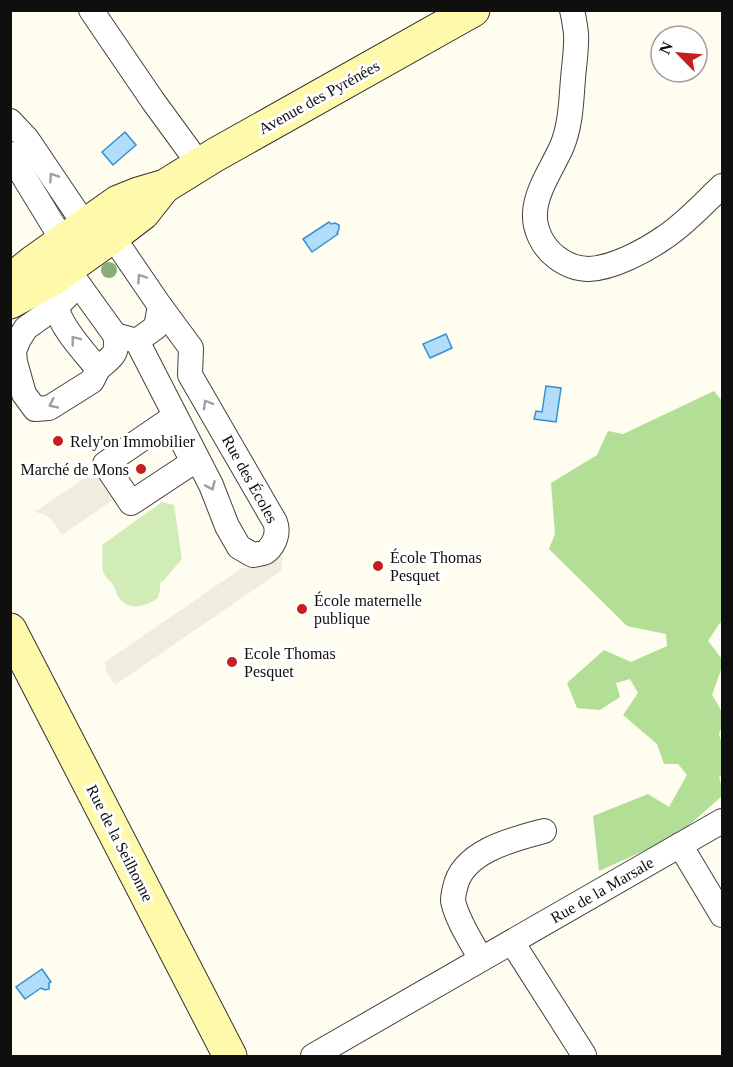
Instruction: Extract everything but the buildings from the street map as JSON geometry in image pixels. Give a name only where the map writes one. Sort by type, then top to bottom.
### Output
[{"type":"street","points":[[91,10],[199,165]]},
{"type":"street","name":"Avenue des Pyrénées","points":[[10,302],[51,280],[84,250],[118,202],[165,186],[473,10]]},
{"type":"street","points":[[554,10],[570,19],[574,18],[576,34],[567,131],[540,193],[535,214],[539,235],[551,253],[569,265],[579,268],[597,268],[622,260],[666,237],[723,186]]},
{"type":"street","points":[[13,129],[84,250],[126,338]]},
{"type":"street","points":[[10,154],[84,250],[160,306],[156,327],[126,338],[117,347],[114,355],[98,369],[92,381],[49,408],[35,408],[24,394],[14,351],[26,328],[66,298],[84,250]]},
{"type":"street","name":"Avenue des Pyrénées","points":[[10,281],[32,262],[84,250]]},
{"type":"street","points":[[57,306],[64,325],[98,369]]},
{"type":"street","name":"Rue des Écoles","points":[[126,338],[211,485],[238,547],[253,555],[266,552],[276,537],[278,528],[190,375],[191,348],[160,306]]},
{"type":"street","name":"Rue de la Seilhonne","points":[[10,630],[230,1056]]},
{"type":"street","name":"Rue de la Marsale","points":[[313,1056],[723,821]]},
{"type":"street","points":[[481,959],[460,920],[453,900],[456,883],[464,869],[478,856],[513,839],[544,831]]},
{"type":"street","points":[[680,845],[723,915]]},
{"type":"street","points":[[512,942],[584,1055]]},
{"type":"green space","points":[[714,391],[722,401],[722,622],[708,641],[722,659],[722,667],[712,695],[723,718],[719,734],[722,744],[722,775],[719,777],[722,796],[677,836],[599,871],[593,816],[648,794],[669,807],[687,775],[678,764],[664,764],[657,744],[623,715],[638,693],[630,679],[616,683],[620,697],[600,710],[577,708],[567,683],[604,650],[631,662],[667,646],[666,634],[627,626],[549,549],[555,534],[551,483],[597,455],[608,431],[623,434]]},
{"type":"green space","points":[[162,502],[174,505],[182,559],[160,583],[158,598],[143,605],[128,605],[119,598],[104,574],[102,545]]},
{"type":"shaded area","points":[[105,464],[124,492],[62,535],[52,520],[44,514],[35,512]]},
{"type":"shaded area","points":[[281,556],[283,557],[281,571],[115,685],[107,673],[105,662],[242,568],[259,568],[273,563]]},
{"type":"water","points":[[125,132],[136,145],[113,165],[102,152]]},
{"type":"water","points":[[329,222],[339,225],[338,234],[312,252],[303,239]]},
{"type":"water","points":[[446,334],[452,348],[430,358],[423,344]]},
{"type":"water","points":[[546,386],[561,388],[556,422],[534,419],[536,411],[542,412]]},
{"type":"water","points":[[42,969],[51,982],[49,989],[41,988],[25,999],[16,987]]},
{"type":"place","name":"Rely'on Immobilier","points":[[58,441]]},
{"type":"place","name":"Marché de Mons","points":[[141,469]]},
{"type":"place","name":"École Thomas Pesquet","points":[[378,566]]},
{"type":"place","name":"École maternelle publique","points":[[302,609]]},
{"type":"place","name":"Ecole Thomas Pesquet","points":[[232,662]]}]
